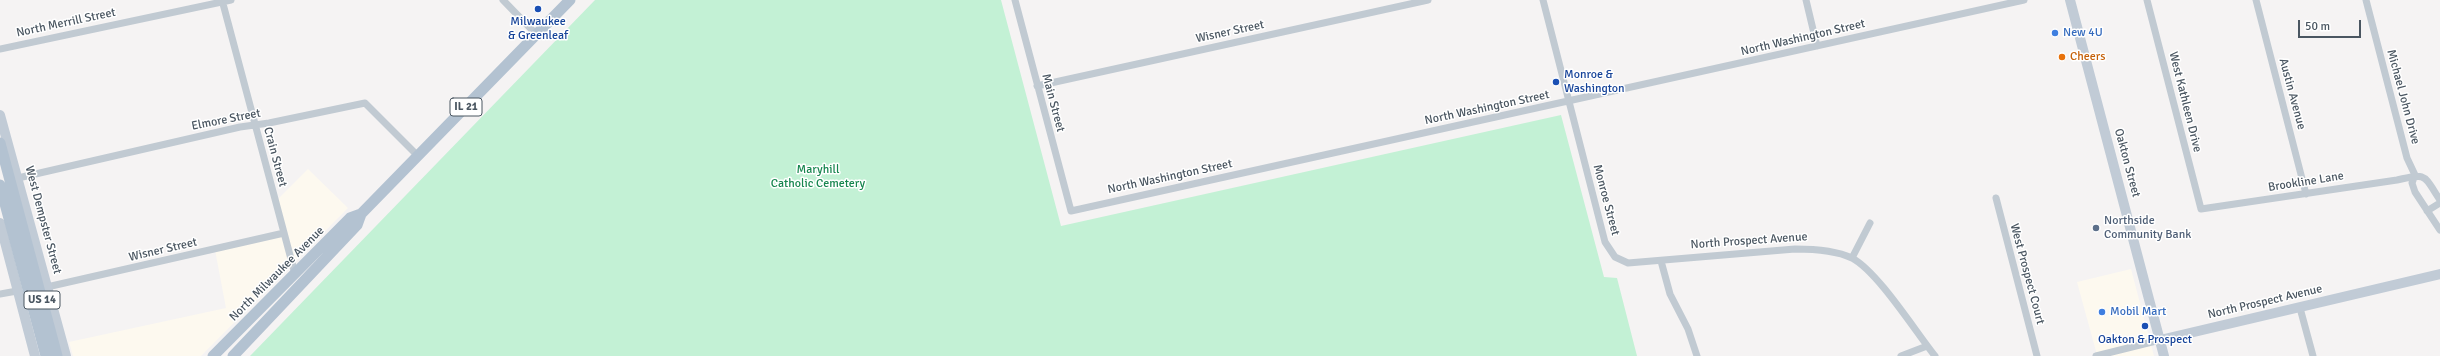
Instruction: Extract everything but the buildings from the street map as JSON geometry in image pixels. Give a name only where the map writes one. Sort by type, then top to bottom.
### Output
[{"type":"main road","name":"North Milwaukee Avenue","points":[[233,356],[357,225],[362,214],[570,0]]},
{"type":"main road","name":"West Dempster Street","points":[[0,143],[57,356]]},
{"type":"main road","name":"US 14","points":[[0,186],[46,356]]},
{"type":"main road","name":"North Milwaukee Avenue","points":[[213,356],[350,218],[362,214]]},
{"type":"street","name":"North Merrill Street","points":[[0,49],[230,0]]},
{"type":"street","points":[[502,0],[536,34]]},
{"type":"street","name":"Main Street","points":[[1015,0],[1071,210]]},
{"type":"street","name":"Wisner Street","points":[[1037,86],[1428,0]]},
{"type":"street","name":"Monroe Street","points":[[1543,0],[1605,242],[1610,252],[1621,261],[1628,263],[1661,261]]},
{"type":"street","points":[[1806,0],[1817,46]]},
{"type":"street","name":"North Washington Street","points":[[1071,210],[2024,0]]},
{"type":"street","name":"Oakton Street","points":[[2070,0],[2164,356]]},
{"type":"street","name":"West Kathleen Drive","points":[[2147,0],[2201,209]]},
{"type":"street","name":"Austin Avenue","points":[[2256,0],[2306,194]]},
{"type":"street","name":"Michael John Drive","points":[[2366,0],[2407,158],[2415,175],[2413,188],[2440,230]]},
{"type":"street","name":"Crain Street","points":[[222,1],[295,274]]},
{"type":"street","name":"Elmore Street","points":[[18,178],[240,127],[365,104],[418,156]]},
{"type":"street","name":"West Dempster Street","points":[[0,115],[66,356]]},
{"type":"street","points":[[2415,175],[2423,176],[2427,180],[2440,200]]},
{"type":"street","name":"Brookline Lane","points":[[2201,209],[2397,180],[2415,175]]},
{"type":"street","name":"West Prospect Court","points":[[1996,198],[2037,356]]},
{"type":"street","points":[[2427,211],[2440,203]]},
{"type":"street","points":[[0,223],[35,356]]},
{"type":"street","points":[[1852,258],[1870,223]]},
{"type":"street","name":"Wisner Street","points":[[47,287],[284,234]]},
{"type":"street","name":"North Prospect Avenue","points":[[1661,261],[1795,249],[1822,251],[1852,258],[1879,282],[1935,356]]},
{"type":"street","points":[[1661,261],[1670,294],[1688,329],[1697,356]]},
{"type":"street","name":"North Prospect Avenue","points":[[2096,356],[2440,274]]},
{"type":"street","points":[[0,294],[17,291]]},
{"type":"street","points":[[2300,308],[2313,356]]},
{"type":"street","points":[[1901,356],[1927,346]]},
{"type":"shaded area","points":[[308,169],[348,208],[201,356],[73,356],[69,342],[226,308],[215,250],[285,234],[277,200]]},
{"type":"shaded area","points":[[2131,269],[2154,356],[2095,356],[2097,355],[2077,282]]},
{"type":"green space","name":"Maryhill Catholic Cemetery","points":[[595,0],[1001,0],[1061,226],[1561,115],[1604,277],[1617,278],[1637,356],[250,356]]},
{"type":"place","name":"Milwaukee & Greenleaf","points":[[538,9]]},
{"type":"place","name":"New 4U","points":[[2055,33]]},
{"type":"place","name":"Cheers","points":[[2062,57]]},
{"type":"place","name":"Monroe & Washington","points":[[1556,82]]},
{"type":"place","name":"Northside Community Bank","points":[[2096,228]]},
{"type":"place","name":"Mobil Mart","points":[[2102,312]]},
{"type":"place","name":"Oakton & Prospect","points":[[2145,326]]}]
